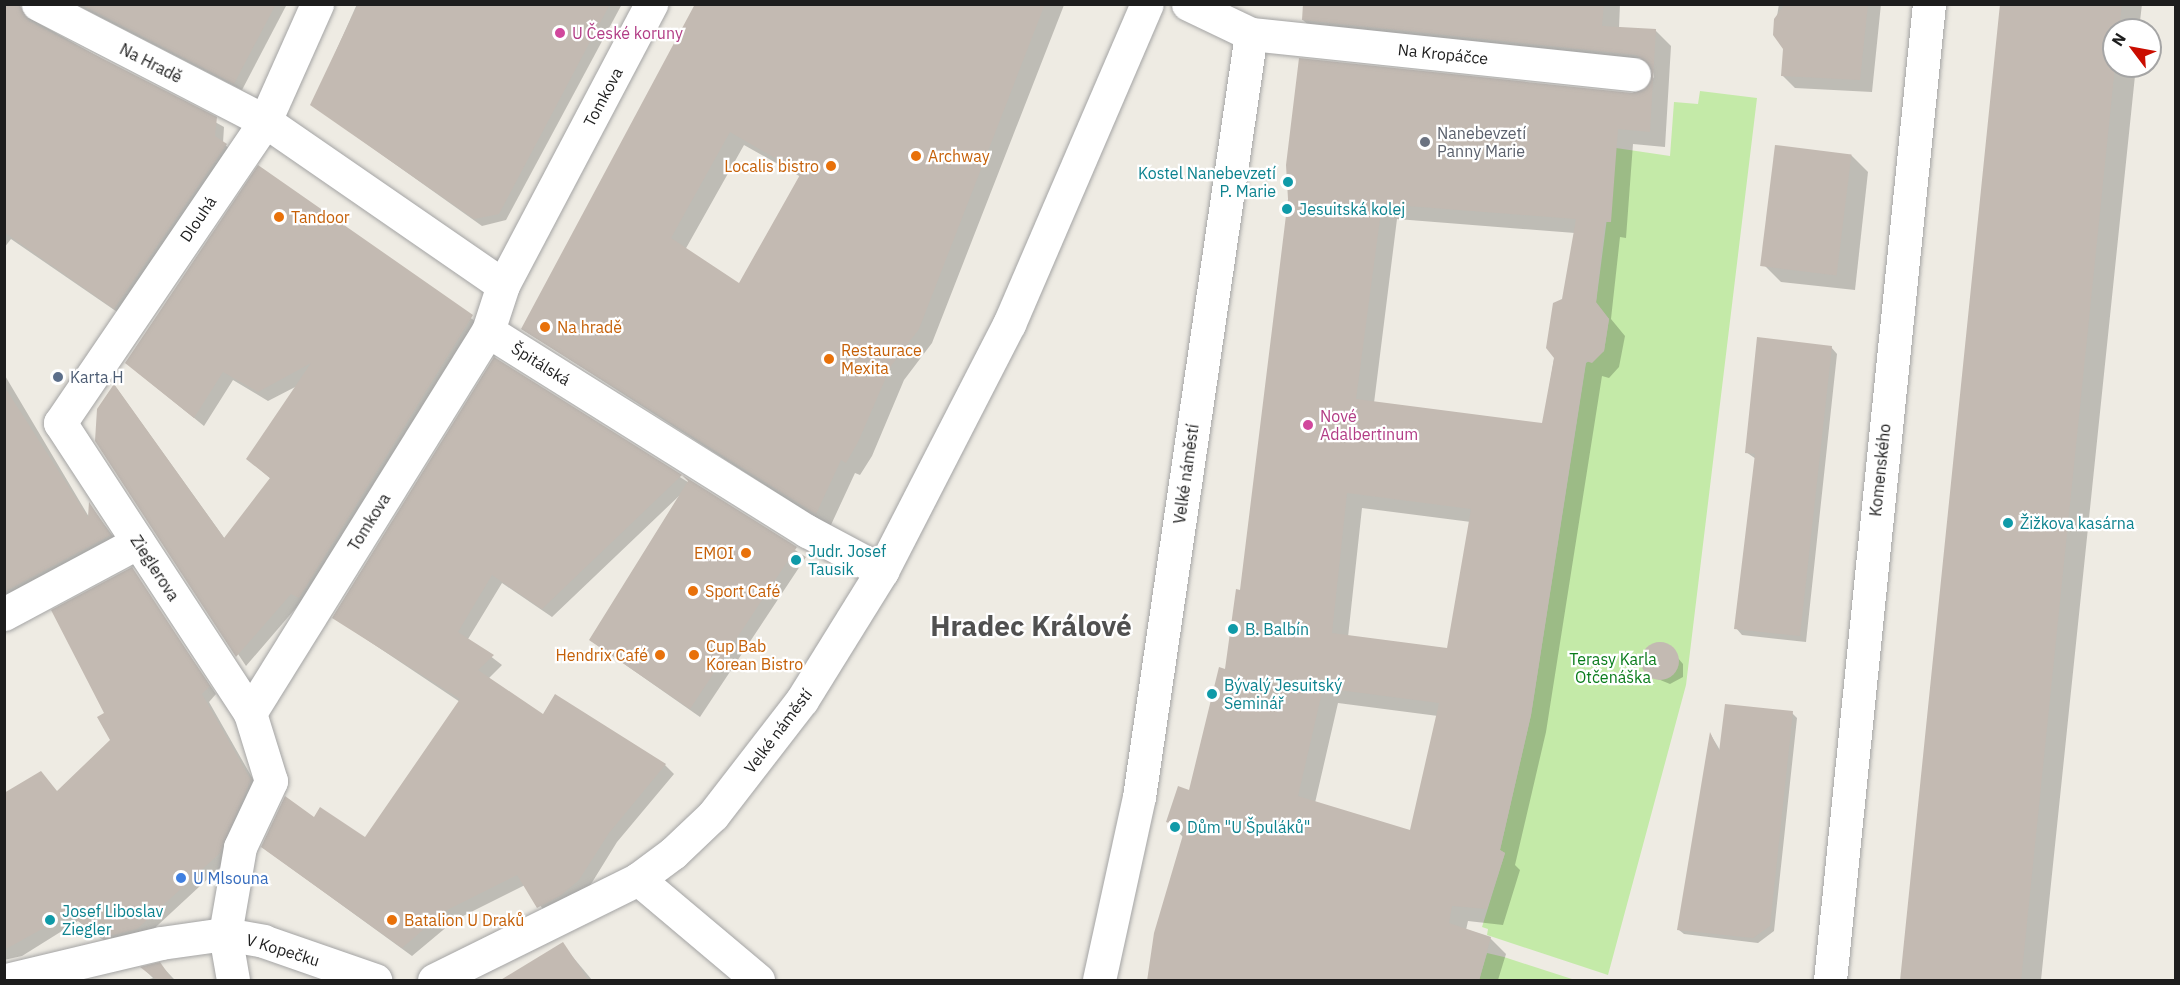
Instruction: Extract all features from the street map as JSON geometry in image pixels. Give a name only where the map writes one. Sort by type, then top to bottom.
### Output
[{"type":"street","name":"Na Hradě","points":[[38,4],[265,122]]},
{"type":"street","name":"Dlouhá","points":[[60,423],[265,122],[317,4]]},
{"type":"street","name":"Tomkova","points":[[504,285],[651,4]]},
{"type":"street","name":"Velké náměstí","points":[[434,981],[638,879],[673,853],[740,782],[846,635],[882,571],[1009,324],[1147,4]]},
{"type":"street","points":[[1188,4],[1251,34]]},
{"type":"street","name":"Komenského","points":[[1830,981],[1831,936],[1929,4]]},
{"type":"street","name":"Velké náměstí","points":[[1099,981],[1139,797],[1251,34]]},
{"type":"street","name":"Na Kropáčce","points":[[1251,34],[1634,74]]},
{"type":"street","points":[[265,122],[504,285],[488,331]]},
{"type":"street","name":"Tomkova","points":[[250,713],[488,331]]},
{"type":"street","name":"Špitálská","points":[[488,331],[807,531],[882,571]]},
{"type":"street","name":"Zieglerova","points":[[60,423],[250,713]]},
{"type":"street","points":[[4,614],[138,542]]},
{"type":"street","name":"V Kopečku","points":[[225,934],[240,847],[271,781],[250,713]]},
{"type":"street","points":[[638,879],[758,981]]},
{"type":"street","points":[[225,934],[233,981]]},
{"type":"street","name":"V Kopečku","points":[[6,981],[161,943],[225,934],[263,941],[375,981]]},
{"type":"street","name":"Komenského","points":[[1820,981],[1831,936]]},
{"type":"green space","name":"Terasy Karla Otčenáška","points":[[1700,91],[1757,98],[1686,685],[1608,975],[1487,935],[1488,929],[1482,927],[1505,853],[1500,850],[1531,715],[1586,363],[1604,351],[1609,319],[1596,303],[1616,148],[1670,156],[1674,102],[1698,104]]},
{"type":"green space","points":[[1487,953],[1504,957],[1575,980],[1479,980]]},
{"type":"building","points":[[4,4],[19,4],[29,21],[217,117],[215,136],[227,144],[114,309],[4,232]]},
{"type":"building","points":[[80,4],[276,4],[234,84]]},
{"type":"building","points":[[358,4],[610,4],[499,214],[474,219],[310,105]]},
{"type":"building","points":[[695,4],[1045,4],[919,329],[891,366],[858,442],[846,463],[841,460],[816,514],[521,329]],"holes":[[[730,132],[801,173],[739,283],[671,238]]]},
{"type":"building","points":[[1303,4],[1604,4],[1602,26],[1656,29],[1650,132],[1618,129],[1611,222],[1605,222],[1596,302],[1609,319],[1604,351],[1592,363],[1586,361],[1531,715],[1500,850],[1505,853],[1487,909],[1452,906],[1449,923],[1491,937],[1479,981],[1147,981],[1154,933],[1185,828],[1166,822],[1178,786],[1189,790],[1219,667],[1225,669],[1236,589],[1240,590],[1288,199],[1286,165],[1299,58],[1632,93],[1649,85],[1651,67],[1636,55],[1302,20]],"holes":[[[1382,204],[1576,219],[1562,299],[1553,303],[1546,348],[1554,358],[1542,423],[1356,399]],[[1347,493],[1471,509],[1447,648],[1332,633]],[[1323,688],[1439,703],[1410,830],[1298,796]]]},
{"type":"building","points":[[1785,4],[1868,4],[1860,80],[1781,76],[1783,49],[1773,35],[1774,19]]},
{"type":"building","name":"Žižkova kasárna","points":[[2000,4],[2122,4],[2120,18],[2102,18],[2102,78],[2114,78],[2021,981],[1900,981]]},
{"type":"building","points":[[1775,145],[1851,154],[1837,275],[1760,266]]},
{"type":"building","points":[[258,165],[473,315],[299,598],[291,594],[236,657],[95,441],[97,409],[114,384],[224,538],[270,478],[246,459],[311,363],[258,392],[223,372],[194,418],[125,363]]},
{"type":"building","points":[[1757,337],[1832,346],[1800,636],[1734,629],[1755,454],[1745,453]]},
{"type":"building","points":[[494,357],[797,547],[690,709],[589,640],[688,481],[682,475],[542,609],[492,575],[458,632],[494,655],[478,670],[543,714],[555,694],[666,764],[609,833],[579,880],[560,896],[537,908],[517,875],[445,911],[402,948],[261,847],[285,796],[314,817],[320,807],[365,837],[460,699],[332,618]]},
{"type":"building","points":[[4,386],[88,517],[89,502],[111,535],[4,592]]},
{"type":"building","points":[[132,567],[210,686],[202,694],[251,780],[220,853],[137,929],[101,938],[69,914],[4,950],[4,793],[41,771],[57,791],[110,740],[97,717],[104,713],[51,610]]},
{"type":"building","points":[[1660,642],[1674,647],[1679,661],[1674,675],[1660,680],[1646,675],[1641,661],[1646,647]]},
{"type":"building","points":[[1725,704],[1793,711],[1770,926],[1753,938],[1677,930],[1710,732],[1719,752]]},
{"type":"building","points":[[563,942],[589,981],[499,981]]},
{"type":"building","points":[[160,962],[173,981],[158,981],[140,967]]},
{"type":"place","name":"U České koruny","points":[[560,33]]},
{"type":"place","name":"Nanebevzetí Panny Marie","points":[[1425,142]]},
{"type":"place","name":"Archway","points":[[916,156]]},
{"type":"place","name":"Localis bistro","points":[[831,166]]},
{"type":"place","name":"Kostel Nanebevzetí P. Marie","points":[[1288,182]]},
{"type":"place","name":"Jesuitská kolej","points":[[1287,209]]},
{"type":"place","name":"Tandoor","points":[[279,217]]},
{"type":"place","name":"Na hradě","points":[[545,327]]},
{"type":"place","name":"Restaurace Mexita","points":[[829,359]]},
{"type":"place","name":"Karta H","points":[[58,377]]},
{"type":"place","name":"Nové Adalbertinum","points":[[1308,425]]},
{"type":"place","name":"Žižkova kasárna","points":[[2008,523]]},
{"type":"place","name":"EMOI","points":[[746,553]]},
{"type":"place","name":"Judr. Josef Tausik","points":[[796,560]]},
{"type":"place","name":"Sport Café","points":[[693,591]]},
{"type":"place","name":"B. Balbín","points":[[1233,629]]},
{"type":"place","name":"Hendrix Café","points":[[660,655]]},
{"type":"place","name":"Cup Bab Korean Bistro","points":[[694,655]]},
{"type":"place","name":"Bývalý Jesuitský Seminář","points":[[1212,694]]},
{"type":"place","name":"Dům \"U Špuláků\"","points":[[1175,827]]},
{"type":"place","name":"U Mlsouna","points":[[181,878]]},
{"type":"place","name":"Josef Liboslav Ziegler","points":[[50,920]]},
{"type":"place","name":"Batalion U Draků","points":[[392,920]]},
{"type":"district","name":"Hradec Králové","points":[[1031,626]]}]
